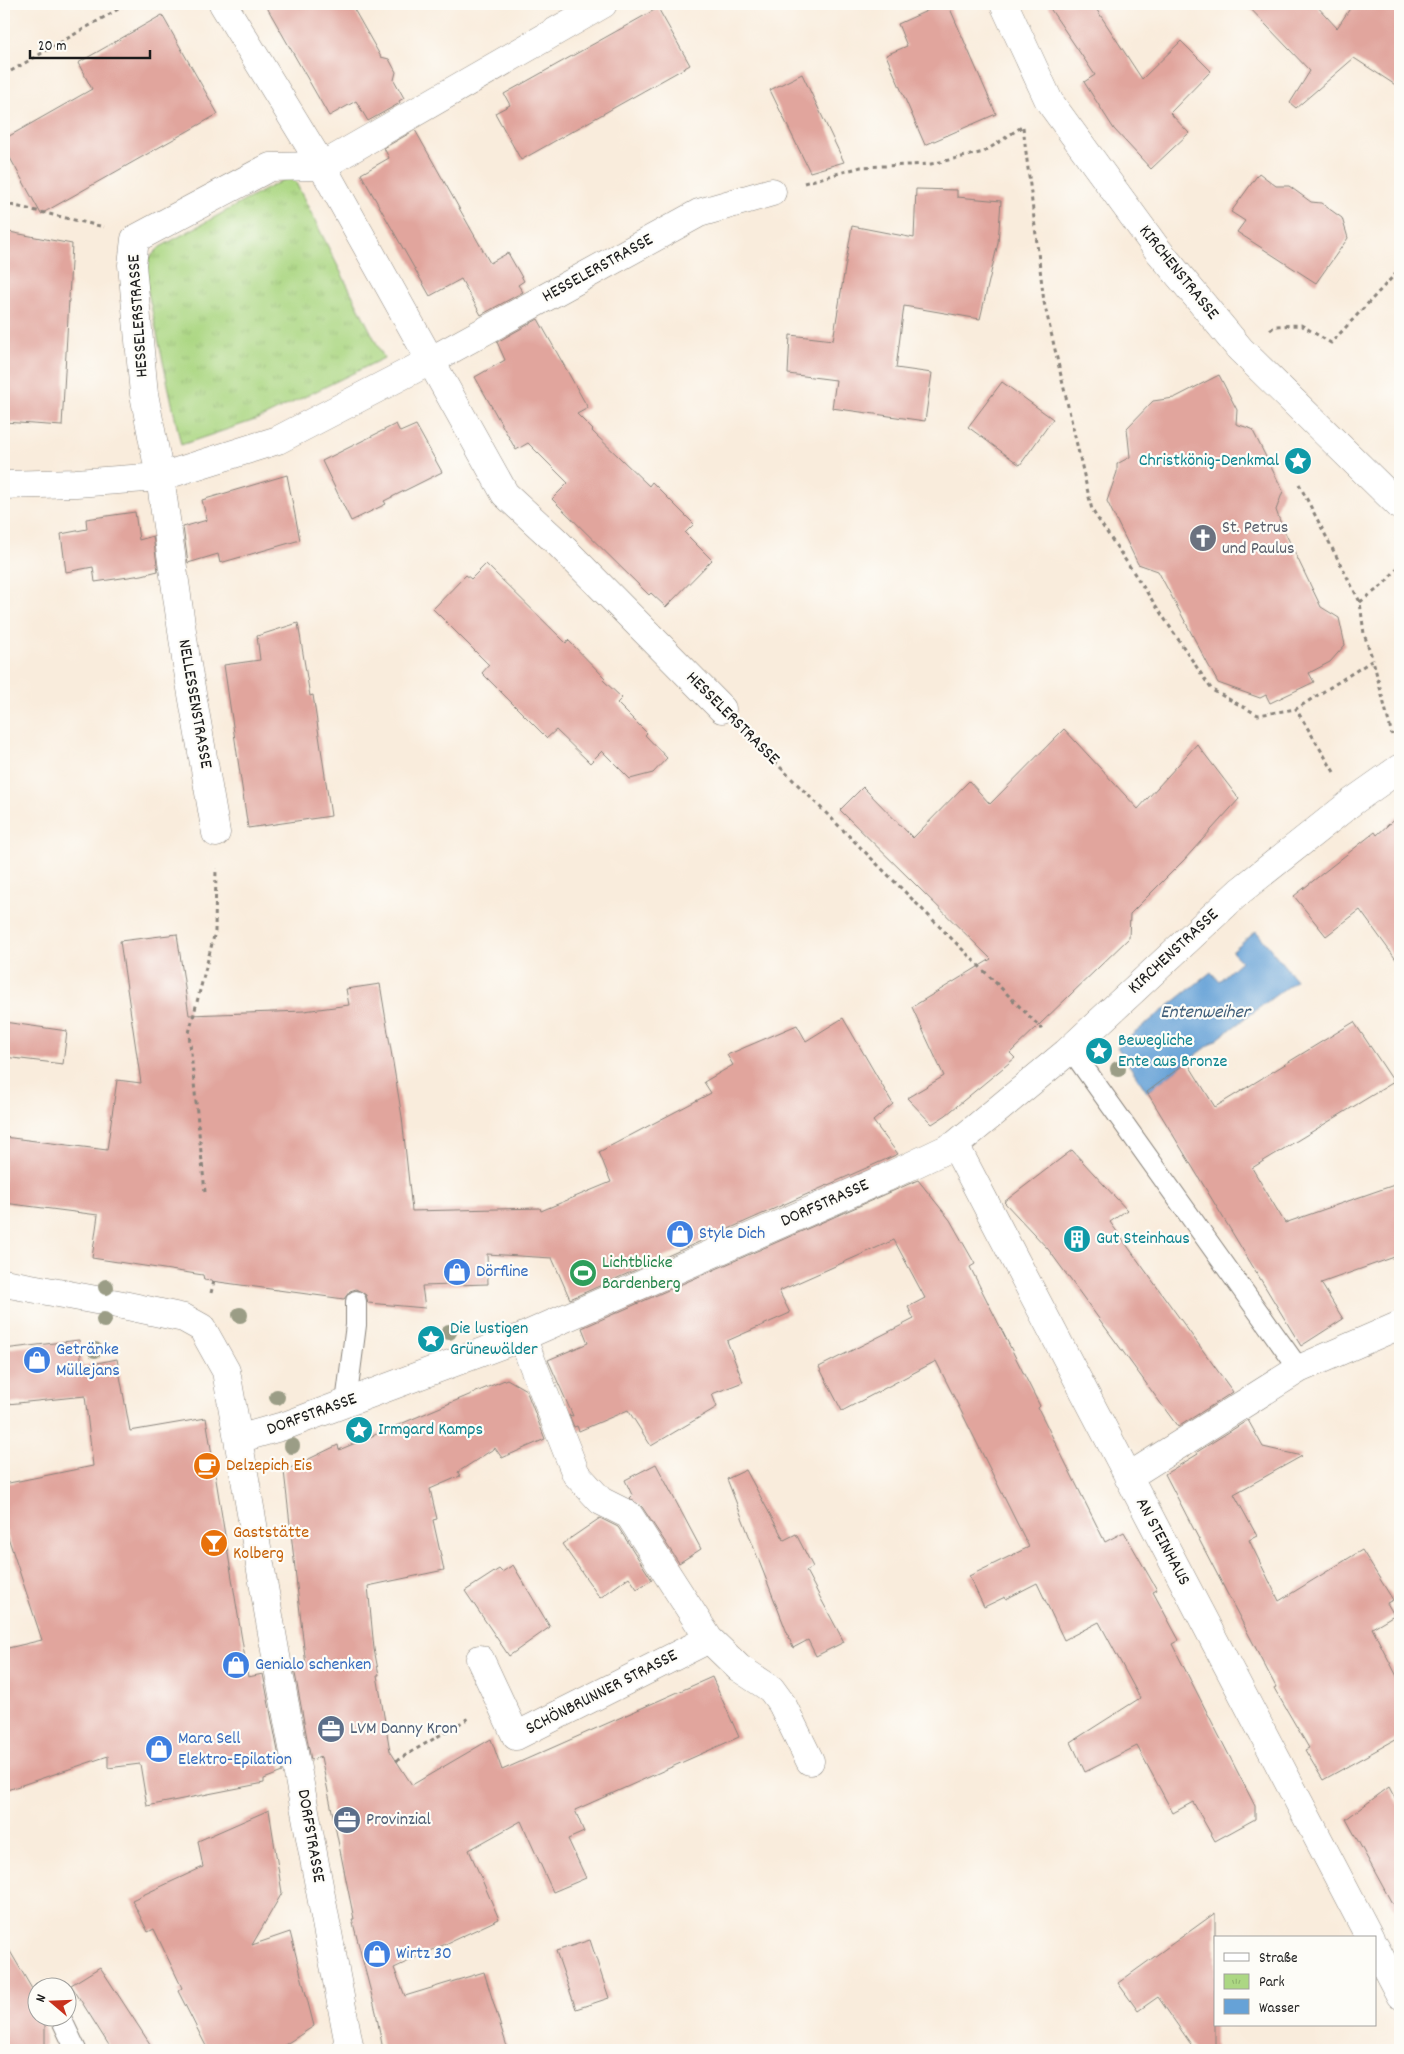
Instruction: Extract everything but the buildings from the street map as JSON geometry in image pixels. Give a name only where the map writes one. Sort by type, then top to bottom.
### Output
[{"type":"street","name":"HESSELERSTRASSE","points":[[223,4],[322,166],[506,494],[558,543],[722,709]]},
{"type":"street","name":"HESSELERSTRASSE","points":[[160,477],[144,394],[132,265],[135,239],[270,167],[322,166],[603,4]]},
{"type":"street","name":"KIRCHENSTRASSE","points":[[1004,4],[1049,101],[1157,249],[1240,349],[1400,506]]},
{"type":"street","name":"HESSELERSTRASSE","points":[[430,361],[699,213],[772,192]]},
{"type":"street","points":[[4,486],[160,477],[278,440],[430,361]]},
{"type":"street","name":"NELLESSENSTRASSE","points":[[160,477],[186,659],[216,833]]},
{"type":"street","name":"KIRCHENSTRASSE","points":[[955,1145],[1068,1050],[1240,891],[1352,802],[1400,768]]},
{"type":"street","name":"DORFSTRASSE","points":[[350,2050],[279,1673],[238,1440],[288,1425],[522,1337],[876,1182],[955,1145]]},
{"type":"street","name":"AN STEINHAUS","points":[[955,1145],[1369,1936]]},
{"type":"street","points":[[4,1283],[184,1318],[202,1328],[226,1371],[238,1440]]},
{"type":"street","points":[[1128,1477],[1299,1369],[1400,1325]]},
{"type":"street","points":[[522,1337],[576,1474],[601,1501],[629,1515],[709,1639],[739,1668],[771,1689],[782,1704],[810,1761]]},
{"type":"street","name":"SCHÖNBRUNNER STRASSE","points":[[480,1659],[516,1736],[709,1639]]},
{"type":"street","points":[[1376,1949],[1400,1995]]},
{"type":"lane","points":[[1068,1050],[1299,1369]]},
{"type":"lane","points":[[346,1403],[356,1325],[356,1301]]},
{"type":"lane","points":[[65,2026],[76,2050]]},
{"type":"path","points":[[4,75],[127,4]]},
{"type":"path","points":[[772,192],[861,167],[931,164],[984,152],[1023,126],[1049,101]]},
{"type":"path","points":[[1023,126],[1044,302],[1092,510],[1212,690],[1258,715],[1296,709],[1373,660]]},
{"type":"path","points":[[4,200],[11,205],[111,229],[135,239]]},
{"type":"path","points":[[1240,349],[1275,326],[1301,325],[1331,344],[1400,269]]},
{"type":"path","points":[[1299,484],[1360,602],[1364,634],[1373,660],[1394,740]]},
{"type":"path","points":[[1360,602],[1383,585],[1400,564]]},
{"type":"path","name":"HESSELERSTRASSE","points":[[722,709],[1068,1050]]},
{"type":"path","points":[[1296,709],[1352,802]]},
{"type":"path","points":[[205,1192],[190,1033],[215,932],[216,833]]},
{"type":"path","points":[[396,1761],[499,1700]]},
{"type":"green space","points":[[292,175],[384,358],[261,418],[181,445],[145,278],[149,258],[160,247]]},
{"type":"water","name":"Entenweiher","points":[[1256,931],[1296,980],[1147,1092],[1117,1047],[1211,972],[1219,981],[1241,961],[1232,952]]},
{"type":"place","name":"Christkönig-Denkmal","points":[[1298,461]]},
{"type":"place","name":"St. Petrus und Paulus","points":[[1203,538]]},
{"type":"place","name":"Bewegliche Ente aus Bronze","points":[[1099,1051]]},
{"type":"place","name":"Style Dich","points":[[680,1234]]},
{"type":"place","name":"Gut Steinhaus","points":[[1077,1239]]},
{"type":"place","name":"Dörfline","points":[[457,1272]]},
{"type":"place","name":"Lichtblicke Bardenberg","points":[[583,1273]]},
{"type":"place","name":"Die lustigen Grünewälder","points":[[431,1339]]},
{"type":"place","name":"Getränke Müllejans","points":[[37,1360]]},
{"type":"place","name":"Irmgard Kamps","points":[[359,1430]]},
{"type":"place","name":"Delzepich Eis","points":[[207,1466]]},
{"type":"place","name":"Gaststätte Kolberg","points":[[214,1543]]},
{"type":"place","name":"Genialo schenken","points":[[236,1665]]},
{"type":"place","name":"LVM Danny Kron","points":[[331,1729]]},
{"type":"place","name":"Mara Sell Elektro-Epilation","points":[[159,1749]]},
{"type":"place","name":"Provinzial","points":[[347,1820]]},
{"type":"place","name":"Wirtz 30","points":[[377,1954]]}]
